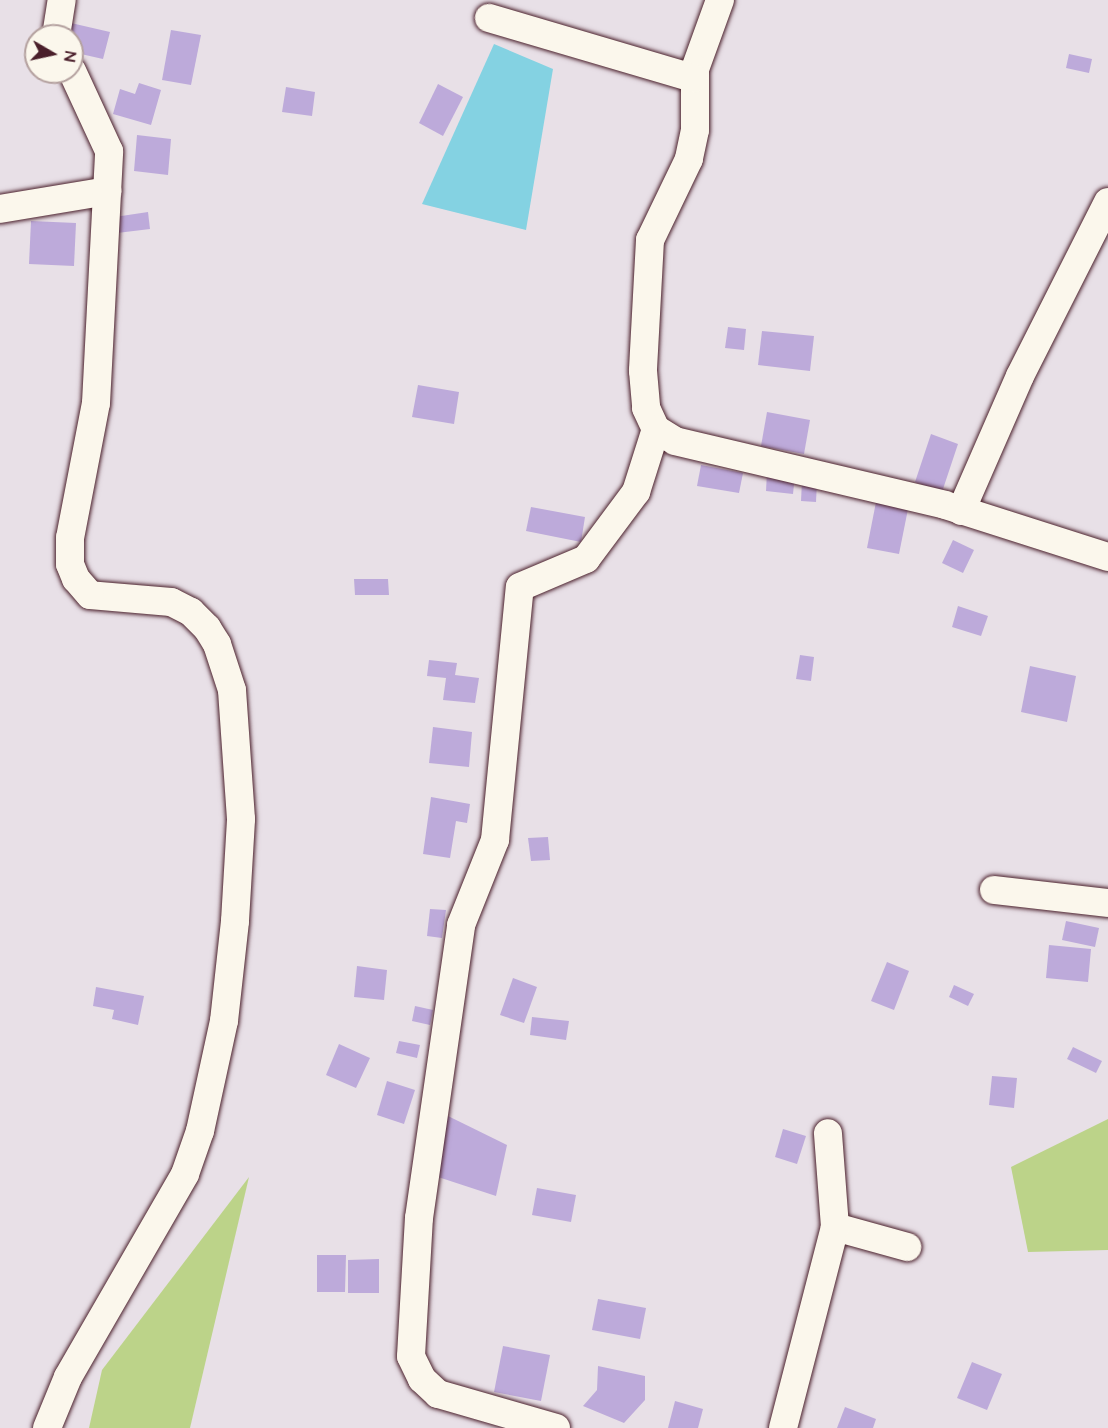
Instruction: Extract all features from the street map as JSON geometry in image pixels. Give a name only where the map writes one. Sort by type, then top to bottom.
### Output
[{"type":"street","points":[[58,24],[62,0]]},
{"type":"street","points":[[720,0],[693,78],[696,116],[688,159],[650,240],[643,371],[646,408],[656,429],[675,441],[961,511],[1108,557]]},
{"type":"street","points":[[489,18],[693,78]]},
{"type":"street","points":[[47,1428],[68,1377],[185,1174],[200,1131],[224,1021],[235,921],[241,819],[232,690],[217,644],[207,628],[191,612],[171,602],[90,595],[76,579],[70,564],[72,527],[96,403],[109,151],[78,84]]},
{"type":"street","points":[[0,209],[107,191]]},
{"type":"street","points":[[961,511],[1020,375],[1108,202]]},
{"type":"street","points":[[556,1428],[438,1394],[422,1379],[411,1356],[419,1218],[461,925],[495,840],[520,587],[586,559],[636,492],[656,429]]},
{"type":"street","points":[[994,890],[1108,903]]},
{"type":"street","points":[[783,1428],[835,1227],[828,1133]]},
{"type":"street","points":[[835,1227],[907,1247]]},
{"type":"green space","points":[[1108,1119],[1108,1250],[1028,1252],[1011,1167]]},
{"type":"green space","points":[[249,1177],[190,1428],[89,1428],[102,1370]]},
{"type":"water","points":[[494,44],[553,69],[526,230],[422,204]]},
{"type":"building","points":[[84,26],[110,32],[103,59],[84,55]]},
{"type":"building","points":[[171,30],[201,35],[191,85],[162,80]]},
{"type":"building","points":[[1069,54],[1092,59],[1089,73],[1066,68]]},
{"type":"building","points":[[139,83],[161,90],[151,125],[113,114],[120,89],[135,94]]},
{"type":"building","points":[[438,84],[463,97],[443,136],[419,123]]},
{"type":"building","points":[[286,87],[315,92],[312,116],[282,112]]},
{"type":"building","points":[[137,135],[171,139],[168,175],[134,171]]},
{"type":"building","points":[[148,212],[150,229],[109,234],[108,218]]},
{"type":"building","points":[[31,221],[76,223],[74,266],[29,264]]},
{"type":"building","points":[[728,327],[746,329],[744,350],[725,348]]},
{"type":"building","points":[[762,331],[814,336],[810,371],[758,365]]},
{"type":"building","points":[[418,385],[459,392],[454,424],[412,417]]},
{"type":"building","points":[[767,412],[810,420],[804,454],[761,446]]},
{"type":"building","points":[[931,434],[958,444],[942,492],[915,482]]},
{"type":"building","points":[[701,465],[743,473],[739,493],[697,486]]},
{"type":"building","points":[[767,472],[795,475],[793,494],[766,491]]},
{"type":"building","points":[[802,481],[817,482],[816,502],[801,501]]},
{"type":"building","points":[[876,502],[908,509],[899,554],[867,548]]},
{"type":"building","points":[[531,507],[585,517],[581,542],[526,531]]},
{"type":"building","points":[[953,540],[974,550],[963,573],[942,563]]},
{"type":"building","points":[[354,579],[388,579],[389,595],[355,595]]},
{"type":"building","points":[[958,606],[988,616],[981,636],[952,627]]},
{"type":"building","points":[[800,655],[814,657],[811,681],[796,679]]},
{"type":"building","points":[[429,660],[457,663],[455,675],[479,678],[475,703],[443,700],[446,678],[427,676]]},
{"type":"building","points":[[1030,666],[1076,676],[1067,722],[1021,712]]},
{"type":"building","points":[[433,727],[472,732],[469,767],[429,763]]},
{"type":"building","points":[[431,797],[470,804],[467,823],[456,821],[450,858],[423,854]]},
{"type":"building","points":[[548,837],[550,860],[531,861],[528,838]]},
{"type":"building","points":[[430,909],[446,910],[442,938],[427,936]]},
{"type":"building","points":[[1066,921],[1099,928],[1095,947],[1062,940]]},
{"type":"building","points":[[1049,945],[1091,949],[1088,982],[1046,978]]},
{"type":"building","points":[[887,962],[909,971],[894,1010],[871,1001]]},
{"type":"building","points":[[357,966],[387,970],[384,1000],[354,997]]},
{"type":"building","points":[[513,978],[537,987],[524,1023],[500,1015]]},
{"type":"building","points":[[954,985],[974,994],[968,1006],[949,997]]},
{"type":"building","points":[[96,987],[144,996],[138,1025],[112,1019],[114,1010],[93,1006]]},
{"type":"building","points":[[415,1006],[433,1010],[430,1025],[412,1021]]},
{"type":"building","points":[[532,1017],[569,1021],[566,1040],[530,1035]]},
{"type":"building","points":[[399,1041],[420,1045],[417,1058],[396,1053]]},
{"type":"building","points":[[339,1044],[370,1058],[356,1088],[326,1075]]},
{"type":"building","points":[[1073,1047],[1102,1061],[1096,1073],[1067,1059]]},
{"type":"building","points":[[992,1076],[1017,1078],[1014,1108],[989,1105]]},
{"type":"building","points":[[387,1081],[415,1090],[404,1124],[377,1115]]},
{"type":"building","points":[[448,1116],[507,1145],[496,1196],[432,1175]]},
{"type":"building","points":[[783,1129],[806,1136],[797,1164],[775,1157]]},
{"type":"building","points":[[537,1188],[576,1195],[571,1222],[532,1215]]},
{"type":"building","points":[[317,1255],[346,1255],[345,1292],[317,1292]]},
{"type":"building","points":[[379,1259],[379,1293],[348,1293],[348,1260]]},
{"type":"building","points":[[598,1299],[646,1308],[640,1339],[592,1330]]},
{"type":"building","points":[[503,1346],[550,1355],[541,1401],[494,1392]]},
{"type":"building","points":[[972,1362],[1002,1374],[987,1410],[957,1398]]},
{"type":"building","points":[[598,1366],[645,1376],[645,1400],[624,1423],[583,1406],[597,1390]]},
{"type":"building","points":[[675,1401],[703,1409],[698,1428],[668,1428]]},
{"type":"building","points":[[845,1407],[876,1419],[873,1428],[837,1428]]}]
